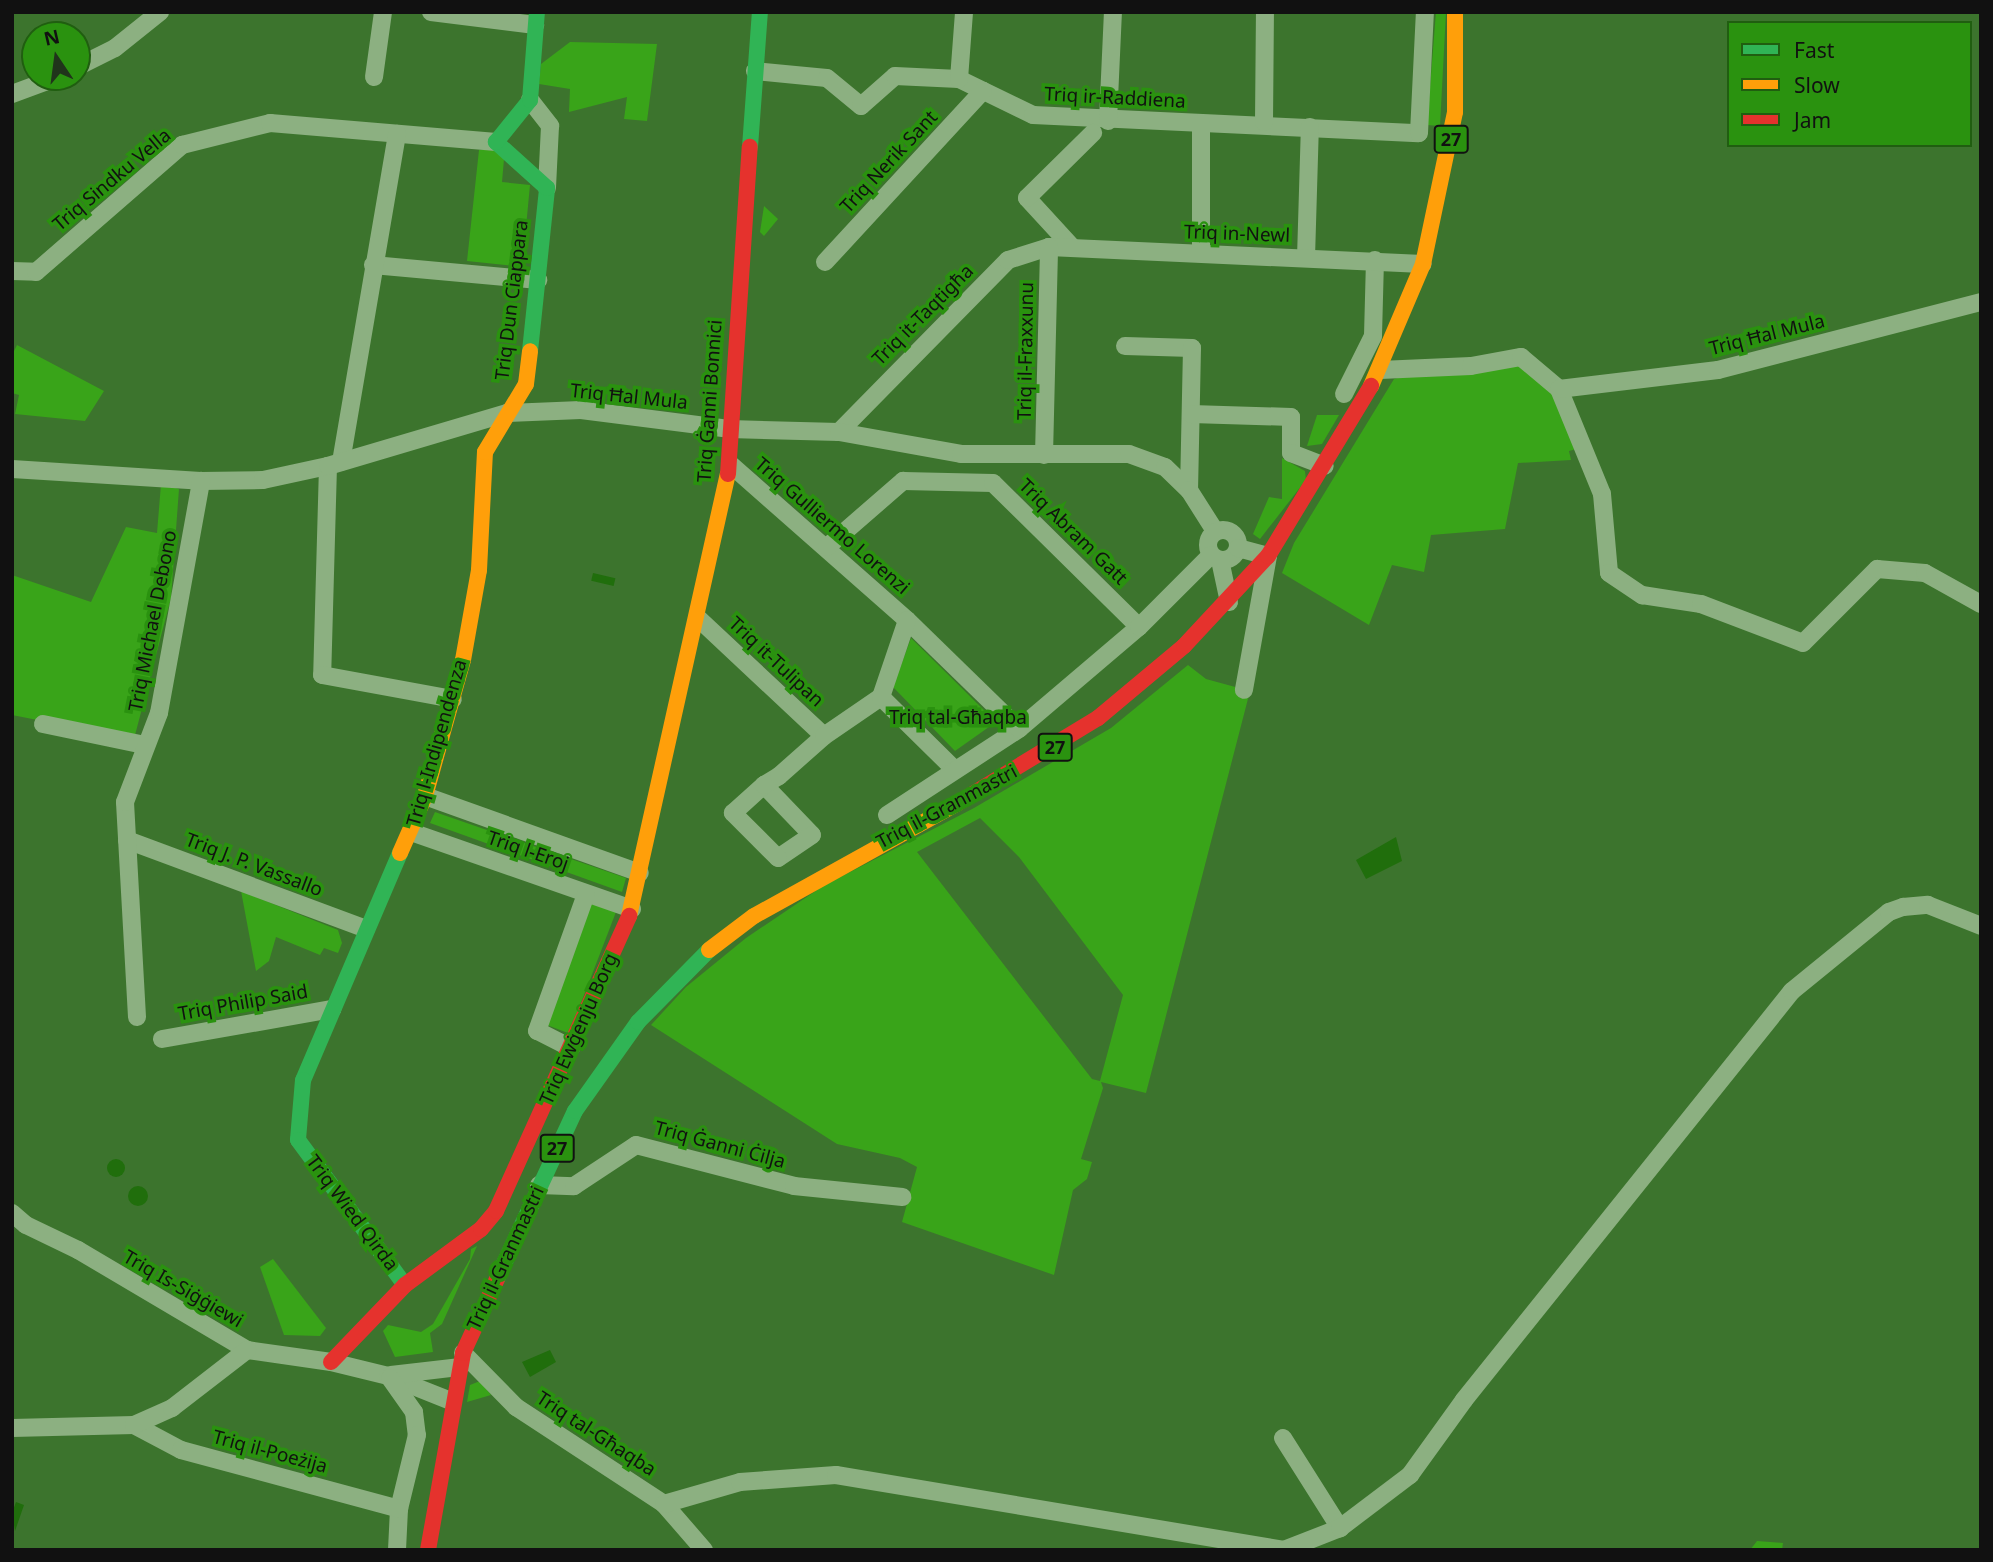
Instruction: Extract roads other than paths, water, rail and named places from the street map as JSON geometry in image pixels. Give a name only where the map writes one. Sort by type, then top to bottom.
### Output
[{"type":"street","points":[[91,60],[115,48],[160,12]]},
{"type":"street","points":[[374,76],[383,12]]},
{"type":"street","points":[[431,12],[536,18],[530,100],[496,142],[547,188]]},
{"type":"street","name":"Triq Ġanni Bonnici","points":[[632,909],[699,619],[730,464],[729,429],[760,12]]},
{"type":"street","points":[[959,79],[964,12]]},
{"type":"street","points":[[1108,121],[1113,12]]},
{"type":"street","points":[[1264,122],[1265,12]]},
{"type":"street","name":"Triq ir-Raddiena","points":[[755,71],[827,78],[861,106],[895,76],[959,79],[1033,115],[1108,121],[1264,122],[1419,132],[1425,12]]},
{"type":"street","name":"Triq il-Granmastri","points":[[428,1550],[451,1401],[461,1360],[575,1111],[638,1022],[712,947],[754,916],[856,855],[1057,745],[1139,685],[1229,602],[1269,556],[1380,370],[1423,264],[1455,112],[1455,12]]},
{"type":"street","name":"Triq Nerik Sant","points":[[825,262],[983,91]]},
{"type":"street","name":"Triq Dun Ciappara","points":[[507,413],[526,384],[547,188],[550,127],[530,100]]},
{"type":"street","name":"Triq Sindku Vella","points":[[12,271],[36,272],[182,145],[270,123],[496,142]]},
{"type":"street","points":[[1201,123],[1201,253]]},
{"type":"street","points":[[1306,258],[1310,127]]},
{"type":"street","points":[[1073,248],[1027,198],[1093,133]]},
{"type":"street","points":[[397,134],[335,464],[322,675],[453,699]]},
{"type":"street","name":"Triq in-Newl","points":[[1049,247],[1423,264]]},
{"type":"street","name":"Triq it-Taqtigħa","points":[[839,432],[1008,260],[1049,247]]},
{"type":"street","name":"Triq il-Fraxxunu","points":[[1044,455],[1049,247]]},
{"type":"street","points":[[1344,394],[1373,335],[1375,260]]},
{"type":"street","points":[[373,265],[538,280]]},
{"type":"street","name":"Triq Ħal Mula","points":[[1559,389],[1718,370],[1981,302]]},
{"type":"street","points":[[1125,346],[1192,348],[1189,490]]},
{"type":"street","points":[[1380,370],[1471,366],[1521,357],[1559,389],[1602,494],[1609,573],[1642,595],[1701,604],[1803,643],[1877,569],[1925,573],[1981,604]]},
{"type":"street","name":"Triq Ħal Mula","points":[[12,469],[164,476],[201,481],[263,480],[335,464],[507,413],[581,410],[729,429],[839,432],[961,454],[1129,454],[1165,467],[1189,490],[1215,531]]},
{"type":"street","name":"Triq l-Indipendenza","points":[[298,1140],[303,1080],[366,929],[411,832],[425,796],[453,699],[479,569],[485,452],[507,413]]},
{"type":"street","points":[[1191,414],[1291,417],[1291,453],[1325,466]]},
{"type":"street","name":"Triq Gulliermo Lorenzi","points":[[730,464],[907,620],[1019,729]]},
{"type":"street","name":"Triq Michael Debono","points":[[137,1017],[125,802],[144,745],[159,713],[201,481]]},
{"type":"street","name":"Triq Abram Gatt","points":[[827,547],[903,481],[993,483],[1139,627]]},
{"type":"street","points":[[1229,602],[1215,557],[1207,545],[1215,531],[1230,531],[1238,548]]},
{"type":"street","points":[[1238,548],[1269,556],[1244,690]]},
{"type":"street","points":[[887,815],[953,768],[1019,729],[1139,627],[1215,557],[1233,556],[1238,548]]},
{"type":"street","name":"Triq it-Tulipan","points":[[699,619],[824,736]]},
{"type":"street","name":"Triq Gulliermo Lorenzi","points":[[881,697],[907,620]]},
{"type":"street","points":[[772,781],[824,736],[881,697],[953,768]]},
{"type":"street","points":[[43,724],[144,745]]},
{"type":"street","name":"Triq l-Eroj","points":[[425,796],[640,873]]},
{"type":"street","name":"Triq l-Eroj","points":[[411,832],[632,909]]},
{"type":"street","name":"Triq J. P. Vassallo","points":[[127,840],[366,929]]},
{"type":"street","points":[[571,1048],[537,1031],[586,894]]},
{"type":"street","points":[[664,1504],[740,1482],[836,1475],[1284,1550],[1340,1528],[1409,1475],[1464,1400],[1792,991],[1889,912],[1903,906],[1928,905],[1981,926]]},
{"type":"street","name":"Triq Ewġenju Borg","points":[[331,1362],[405,1285],[481,1229],[496,1211],[632,909]]},
{"type":"street","name":"Triq Philip Said","points":[[162,1039],[332,1009]]},
{"type":"street","name":"Triq Wied Qirda","points":[[298,1140],[405,1285]]},
{"type":"street","name":"Triq Ġanni Ċilja","points":[[540,1185],[574,1186],[636,1145],[794,1186],[902,1197]]},
{"type":"street","name":"Triq Is-Siġġiewi","points":[[12,1213],[26,1225],[78,1250],[247,1350],[331,1362],[388,1376],[451,1401]]},
{"type":"street","points":[[12,1428],[134,1425],[172,1408],[247,1350]]},
{"type":"street","name":"Triq Is-Siġġiewi","points":[[388,1376],[461,1360]]},
{"type":"street","name":"Triq tal-Għaqba","points":[[461,1360],[516,1407],[664,1504],[680,1517],[704,1550]]},
{"type":"street","points":[[388,1376],[415,1412],[416,1435],[399,1508],[397,1550]]},
{"type":"street","name":"Triq il-Poeżija","points":[[134,1425],[181,1450],[399,1508]]},
{"type":"street","points":[[1283,1438],[1340,1528]]}]
